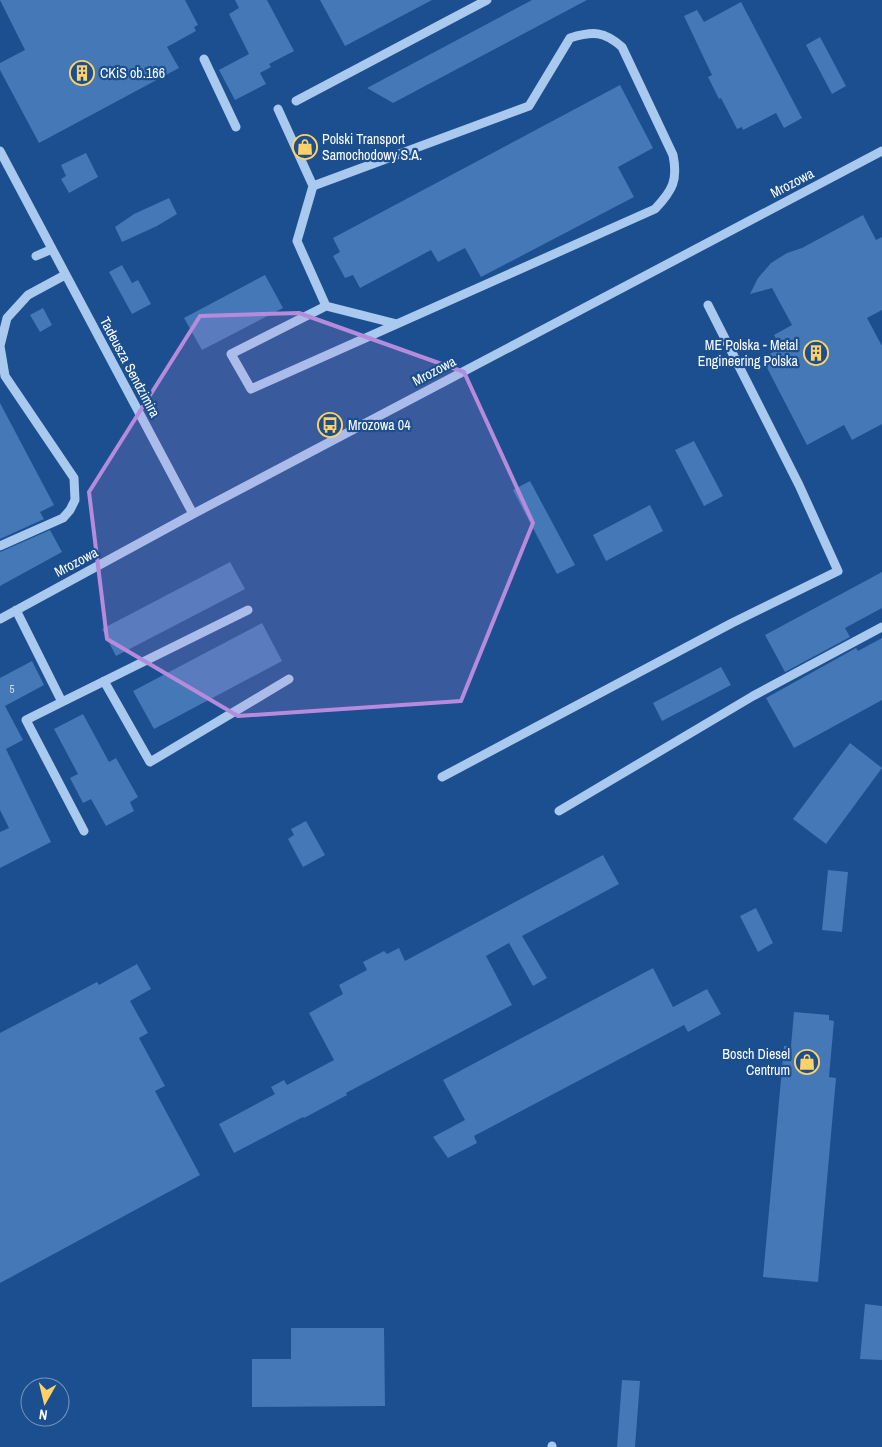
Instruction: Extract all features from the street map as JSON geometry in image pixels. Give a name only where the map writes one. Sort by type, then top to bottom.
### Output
[{"type":"street","points":[[296,101],[487,0]]},
{"type":"street","points":[[313,186],[529,106],[570,38],[586,33],[600,33],[613,39],[622,47],[673,155],[676,170],[674,183],[667,196],[656,209],[251,389],[231,354],[326,306],[397,324]]},
{"type":"street","points":[[204,59],[236,127]]},
{"type":"street","points":[[278,109],[313,186],[297,241],[326,306]]},
{"type":"street","name":"Tadeusza Sendzimira","points":[[0,151],[193,514]]},
{"type":"street","name":"Mrozowa","points":[[0,619],[193,514],[882,151]]},
{"type":"street","points":[[36,256],[52,249]]},
{"type":"street","points":[[0,546],[63,518],[75,500],[74,478],[2,377],[0,346],[7,318],[28,295],[65,274]]},
{"type":"street","points":[[442,777],[732,623],[838,571],[799,485],[708,305]]},
{"type":"street","points":[[16,610],[62,702]]},
{"type":"street","points":[[84,831],[26,720],[248,610]]},
{"type":"street","points":[[559,811],[753,696],[882,627]]},
{"type":"street","points":[[104,681],[150,762],[289,679]]},
{"type":"highlighted area","points":[[299,313],[464,372],[533,523],[461,701],[238,716],[107,639],[89,492],[200,316]]},
{"type":"building","name":"CKiS ob.166","points":[[0,0],[185,0],[198,25],[194,27],[196,31],[167,47],[179,68],[39,143],[0,70],[0,63],[25,50]]},
{"type":"building","points":[[235,0],[267,0],[294,51],[269,64],[271,67],[260,73],[266,84],[235,100],[219,70],[249,54],[229,14],[239,8]]},
{"type":"building","points":[[320,0],[432,0],[345,46]]},
{"type":"building","points":[[532,0],[587,0],[393,103],[367,88]]},
{"type":"building","points":[[741,2],[802,118],[784,128],[776,113],[743,130],[742,127],[737,129],[708,77],[712,75],[684,16],[697,10],[704,22]]},
{"type":"building","points":[[820,37],[846,86],[832,94],[806,45]]},
{"type":"building","points":[[620,85],[653,148],[618,167],[634,197],[481,277],[465,248],[438,262],[431,250],[360,288],[353,275],[345,278],[333,256],[340,252],[333,238]]},
{"type":"building","points":[[86,153],[98,177],[69,193],[61,179],[66,176],[61,165]]},
{"type":"building","points":[[169,198],[177,214],[157,226],[122,242],[115,227],[134,214]]},
{"type":"building","name":"ME Polska - Metal Engineering Polska","points":[[863,215],[876,240],[882,237],[882,310],[867,318],[882,346],[882,424],[852,440],[844,425],[807,445],[762,358],[781,348],[774,335],[792,325],[772,288],[750,294],[758,278],[771,263]]},
{"type":"building","points":[[122,265],[132,283],[138,280],[151,304],[132,314],[109,272]]},
{"type":"building","points":[[265,275],[283,308],[202,350],[184,318]]},
{"type":"building","points":[[43,308],[52,325],[40,332],[30,315]]},
{"type":"building","points":[[0,403],[54,505],[40,512],[44,519],[0,539]]},
{"type":"building","points":[[694,441],[723,496],[704,506],[675,450]]},
{"type":"building","points":[[530,481],[575,565],[557,574],[513,490]]},
{"type":"building","points":[[650,505],[663,531],[606,561],[593,535]]},
{"type":"building","points":[[50,530],[62,552],[0,586],[0,552]]},
{"type":"building","points":[[230,562],[245,589],[116,656],[102,629]]},
{"type":"building","points":[[882,572],[882,608],[845,628],[850,637],[785,672],[765,635]]},
{"type":"building","points":[[262,623],[282,661],[154,729],[133,691]]},
{"type":"building","points":[[882,638],[882,700],[794,748],[766,698],[856,648],[858,651]]},
{"type":"building","points":[[32,661],[44,685],[5,706],[23,740],[6,749],[51,842],[0,868],[0,832],[9,828],[0,810],[0,678]]},
{"type":"building","points":[[721,667],[731,685],[662,721],[653,703]]},
{"type":"building","points":[[83,714],[109,762],[116,758],[138,797],[130,802],[134,811],[106,826],[91,799],[83,803],[70,778],[78,774],[54,729]]},
{"type":"building","points":[[850,743],[882,768],[826,844],[793,819]]},
{"type":"building","points":[[306,821],[325,855],[303,867],[288,839],[294,835],[291,829]]},
{"type":"building","points":[[603,855],[619,884],[522,936],[547,978],[533,986],[509,943],[486,956],[512,1005],[346,1093],[347,1095],[304,1118],[234,1153],[219,1124],[275,1094],[271,1087],[284,1080],[287,1085],[334,1060],[309,1013],[343,994],[339,985],[367,970],[363,962],[384,951],[387,954],[399,948],[405,961]]},
{"type":"building","points":[[828,870],[848,872],[842,932],[822,930]]},
{"type":"building","points":[[756,908],[773,943],[758,952],[740,916]]},
{"type":"building","points":[[137,964],[151,989],[130,1001],[148,1033],[139,1038],[165,1086],[155,1091],[200,1175],[0,1283],[0,1033],[97,982],[99,985]]},
{"type":"building","points":[[653,968],[673,1007],[707,989],[721,1014],[688,1032],[684,1025],[474,1136],[477,1143],[448,1158],[433,1137],[465,1120],[443,1080]]},
{"type":"building","points":[[794,1012],[829,1015],[829,1020],[834,1021],[829,1077],[836,1078],[818,1282],[763,1277],[784,1046],[791,1046]]},
{"type":"building","points":[[865,1304],[882,1306],[882,1360],[860,1359]]},
{"type":"building","points":[[291,1328],[384,1328],[385,1406],[252,1407],[252,1359],[291,1359]]},
{"type":"building","points":[[622,1380],[640,1381],[635,1447],[617,1447]]},
{"type":"place","name":"CKiS ob.166","points":[[82,73]]},
{"type":"place","name":"Polski Transport Samochodowy S.A.","points":[[305,147]]},
{"type":"place","name":"ME Polska - Metal Engineering Polska","points":[[816,353]]},
{"type":"place","name":"Mrozowa 04","points":[[330,425]]},
{"type":"place","name":"Bosch Diesel Centrum","points":[[807,1062]]}]
